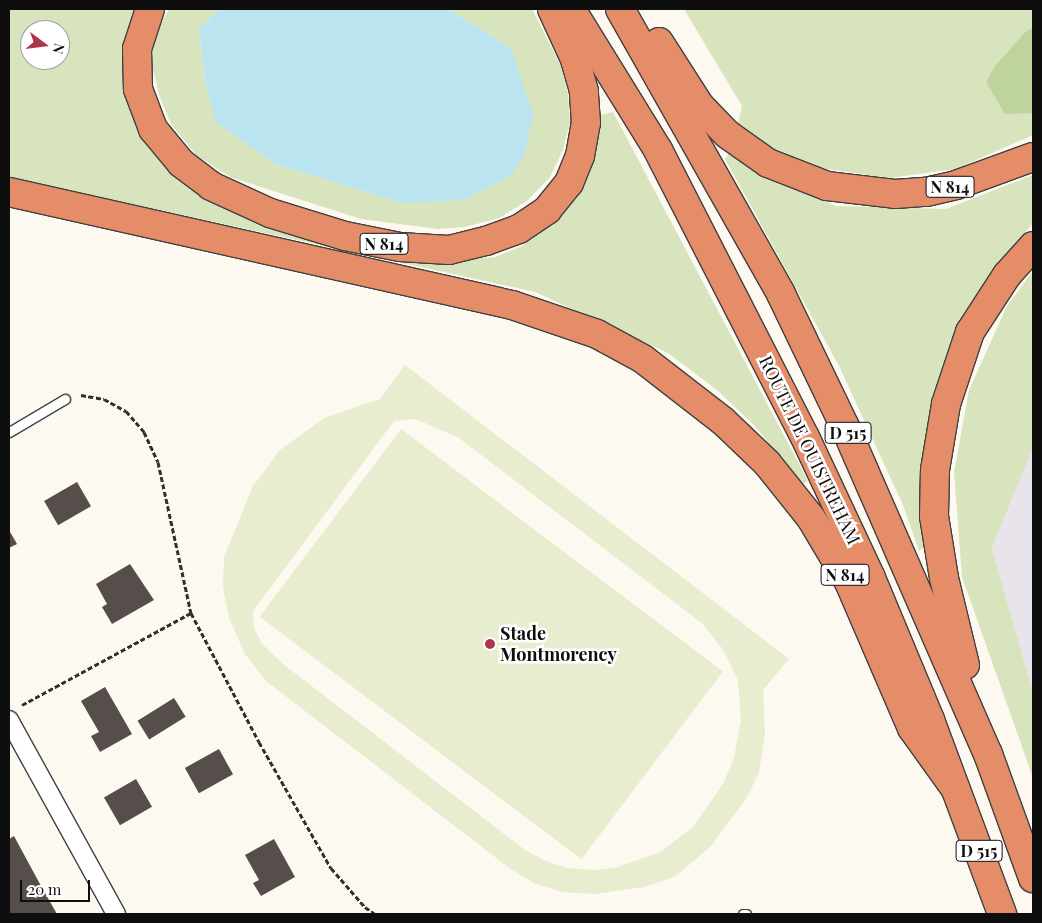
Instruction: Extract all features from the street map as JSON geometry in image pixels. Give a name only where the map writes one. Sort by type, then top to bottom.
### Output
[{"type":"highway","name":"N 814","points":[[150,9],[137,49],[138,89],[153,129],[181,163],[211,186],[270,213],[345,236],[400,247],[449,250],[486,242],[519,229],[547,210],[569,183],[580,156],[586,123],[584,91],[574,57],[552,9]]},
{"type":"highway","name":"ROUTE DE OUISTREHAM","points":[[571,9],[658,150],[796,419],[871,578],[955,788],[1002,914]]},
{"type":"highway","name":"D 515","points":[[620,9],[781,294],[845,427],[988,754],[1033,878]]},
{"type":"highway","name":"N 814","points":[[637,9],[700,106],[727,134],[768,163],[793,174],[827,186],[861,192],[926,192],[964,183],[1033,157]]},
{"type":"highway","name":"N 814","points":[[9,192],[512,305],[597,334],[643,359],[723,420],[766,463],[811,518],[849,582],[912,728],[955,788]]},
{"type":"highway","points":[[988,754],[944,578],[934,516],[935,470],[946,404],[970,332],[1007,275],[1033,246]]},
{"type":"street","points":[[13,714],[116,914]]},
{"type":"lane","points":[[9,432],[65,399]]},
{"type":"path","points":[[65,399],[85,394],[104,398],[126,411],[144,432],[158,462],[191,614],[259,742],[331,868],[365,907],[375,914]]},
{"type":"path","points":[[13,714],[191,614]]},
{"type":"shaded area","points":[[1033,448],[1033,692],[992,548]]},
{"type":"green space","points":[[9,9],[137,9],[129,34],[124,74],[133,107],[156,150],[193,190],[230,208],[443,261],[495,257],[522,246],[553,222],[596,136],[599,115],[613,112],[808,481],[803,484],[753,424],[717,390],[668,353],[535,292],[9,177]]},
{"type":"green space","points":[[169,9],[220,9],[199,28],[205,81],[217,122],[275,164],[401,203],[511,48],[448,9],[532,9],[560,64],[568,93],[570,123],[563,150],[550,177],[527,201],[499,218],[465,227],[438,229],[361,219],[230,177],[196,155],[171,124],[159,95],[151,60],[157,31]]},
{"type":"green space","points":[[684,9],[1033,9],[1033,28],[1027,30],[994,67],[986,82],[1033,113],[1033,135],[956,169],[889,178],[821,168],[783,155],[738,123],[742,106]]},
{"type":"green space","points":[[1033,28],[1033,113],[1005,114],[986,82],[994,67],[1027,30]]},
{"type":"green space","points":[[732,149],[804,193],[836,206],[946,209],[1033,175],[1033,223],[987,280],[958,329],[928,544],[919,551],[903,505],[839,366],[725,159]]},
{"type":"green space","points":[[1033,271],[1033,448],[992,548],[1033,692],[1033,778],[962,577],[954,472],[969,390],[1007,306]]},
{"type":"green space","points":[[405,365],[789,659],[763,690],[765,732],[759,773],[746,799],[711,846],[676,876],[645,887],[594,894],[562,892],[536,884],[512,870],[266,681],[245,654],[229,618],[223,587],[224,557],[253,486],[280,450],[324,418],[380,399]],"holes":[[[416,419],[459,438],[703,624],[724,651],[738,681],[741,720],[734,758],[723,784],[692,828],[660,852],[615,868],[593,870],[567,868],[546,861],[525,850],[283,664],[263,645],[254,628],[253,611],[394,421]]]},
{"type":"green space","name":"Stade Montmorency","points":[[401,429],[723,672],[581,859],[260,617]]},
{"type":"water","points":[[220,9],[448,9],[511,48],[533,115],[524,155],[512,175],[463,200],[401,203],[275,164],[216,122],[205,81],[199,28]]},
{"type":"building","points":[[77,482],[91,506],[58,525],[44,501]]},
{"type":"building","points":[[9,530],[17,544],[9,548]]},
{"type":"building","points":[[130,564],[154,600],[112,624],[102,607],[107,604],[96,584]]},
{"type":"building","points":[[105,687],[132,734],[100,752],[91,736],[99,732],[81,701]]},
{"type":"building","points":[[174,698],[186,717],[149,739],[138,721]]},
{"type":"building","points":[[219,749],[233,774],[199,793],[185,768]]},
{"type":"building","points":[[136,779],[152,807],[120,825],[104,798]]},
{"type":"building","points":[[14,836],[57,914],[9,914],[9,839]]},
{"type":"building","points":[[274,839],[295,877],[261,896],[253,883],[259,880],[245,855]]},
{"type":"place","name":"Stade Montmorency","points":[[490,644]]}]
